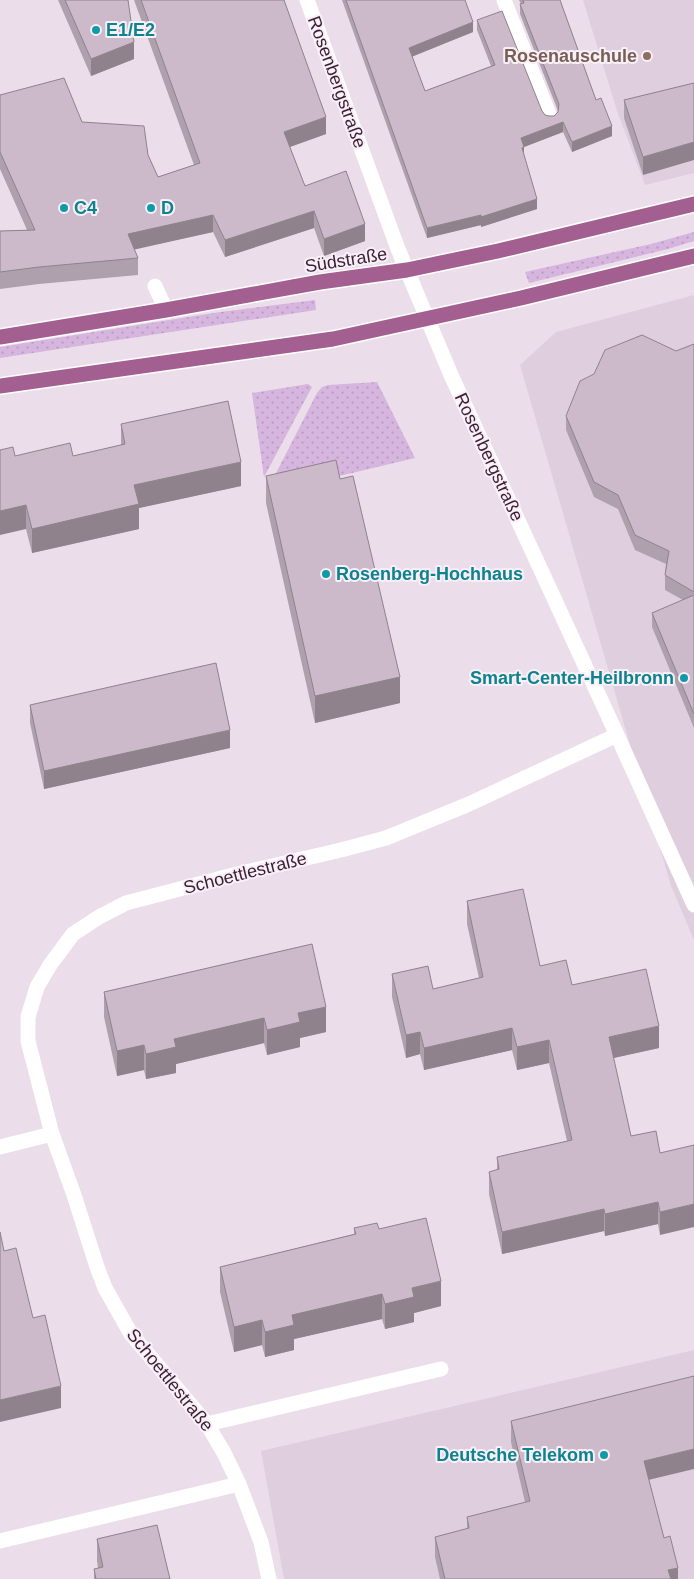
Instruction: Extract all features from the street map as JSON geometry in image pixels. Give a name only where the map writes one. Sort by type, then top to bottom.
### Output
[{"type":"main road","name":"Südstraße","points":[[0,337],[166,310],[320,282],[407,270],[498,251],[694,204]]},
{"type":"main road","points":[[0,386],[333,339],[521,298],[694,256]]},
{"type":"street","name":"Rosenbergstraße","points":[[307,0],[407,270],[451,375],[618,735],[689,880],[694,905]]},
{"type":"street","points":[[504,0],[550,117]]},
{"type":"street","points":[[155,286],[166,310]]},
{"type":"street","name":"Schoettlestraße","points":[[269,1579],[261,1542],[239,1484],[224,1453],[207,1424],[130,1334],[105,1288],[52,1134],[28,1041],[28,1017],[41,980],[73,934],[99,917],[126,903],[386,838],[461,807],[618,735]]},
{"type":"street","points":[[0,1147],[52,1134]]},
{"type":"street","points":[[207,1424],[441,1369]]},
{"type":"street","points":[[0,1541],[239,1484]]},
{"type":"shaded area","name":"Rosenauschule","points":[[583,0],[694,0],[694,173],[645,185],[617,111]]},
{"type":"shaded area","points":[[694,232],[694,241],[529,283],[525,272],[651,244]]},
{"type":"shaded area","points":[[694,295],[694,940],[671,886],[520,365],[556,332]]},
{"type":"shaded area","points":[[315,300],[316,310],[0,358],[0,347],[213,313]]},
{"type":"shaded area","points":[[377,382],[415,458],[272,492],[272,481],[317,393],[322,387]]},
{"type":"shaded area","points":[[308,384],[312,387],[264,477],[252,393]]},
{"type":"shaded area","points":[[694,1350],[694,1579],[284,1579],[261,1451]]},
{"type":"building","name":"E1/E2","points":[[65,0],[128,0],[134,42],[91,59]]},
{"type":"building","points":[[141,0],[284,0],[326,117],[284,132],[305,186],[346,171],[365,224],[324,239],[314,211],[225,240],[213,215],[128,234],[138,258],[0,272],[0,231],[35,230],[0,152],[0,95],[64,78],[82,122],[144,126],[148,155],[158,177],[200,163]]},
{"type":"building","points":[[346,0],[465,0],[473,22],[409,48],[425,91],[495,65],[477,20],[502,11],[542,111],[545,115],[554,116],[558,112],[559,104],[520,4],[524,3],[523,0],[560,0],[596,100],[601,98],[612,126],[572,142],[563,122],[521,138],[524,147],[522,148],[537,199],[481,217],[481,215],[427,228]]},
{"type":"building","points":[[694,83],[694,142],[643,157],[624,100]]},
{"type":"building","points":[[642,335],[676,351],[694,344],[694,592],[665,575],[669,551],[635,535],[618,495],[594,482],[566,416],[580,381],[594,374],[605,350]]},
{"type":"building","points":[[228,401],[241,462],[134,485],[139,504],[32,529],[26,505],[0,511],[0,450],[13,447],[15,456],[70,443],[73,456],[125,444],[121,424]]},
{"type":"building","name":"Rosenberg-Hochhaus","points":[[336,460],[340,479],[353,476],[400,677],[315,696],[266,476]]},
{"type":"building","name":"Smart-Center-Heilbronn","points":[[694,595],[694,714],[652,613]]},
{"type":"building","points":[[216,663],[230,730],[44,771],[30,705]]},
{"type":"building","points":[[523,889],[540,966],[566,960],[572,985],[646,969],[659,1026],[609,1037],[631,1136],[656,1131],[660,1153],[694,1145],[694,1204],[660,1212],[658,1202],[605,1214],[604,1209],[502,1232],[489,1172],[499,1169],[497,1157],[572,1140],[549,1040],[517,1047],[512,1028],[424,1048],[420,1032],[406,1035],[392,974],[428,966],[433,989],[483,977],[467,901]]},
{"type":"building","points":[[312,944],[326,1007],[298,1013],[300,1022],[267,1030],[264,1018],[174,1039],[176,1047],[146,1054],[144,1045],[117,1051],[104,992]]},
{"type":"building","points":[[426,1218],[441,1281],[412,1288],[414,1297],[385,1304],[382,1294],[292,1315],[294,1325],[265,1332],[262,1320],[234,1327],[220,1267],[356,1234],[354,1228],[377,1223],[379,1229]]},
{"type":"building","points":[[0,1232],[4,1251],[16,1248],[33,1318],[45,1315],[61,1386],[0,1400]]},
{"type":"building","points":[[694,1376],[694,1449],[644,1461],[664,1538],[670,1536],[678,1568],[668,1570],[671,1579],[445,1579],[435,1537],[469,1528],[467,1517],[530,1501],[511,1421]]},
{"type":"building","points":[[157,1525],[170,1579],[96,1579],[94,1569],[103,1567],[97,1539]]},
{"type":"place","name":"E1/E2","points":[[96,30]]},
{"type":"place","name":"Rosenauschule","points":[[647,56]]},
{"type":"place","name":"C4","points":[[64,208]]},
{"type":"place","name":"D","points":[[151,208]]},
{"type":"place","name":"Rosenberg-Hochhaus","points":[[326,574]]},
{"type":"place","name":"Smart-Center-Heilbronn","points":[[684,678]]},
{"type":"place","name":"Deutsche Telekom","points":[[604,1455]]}]
